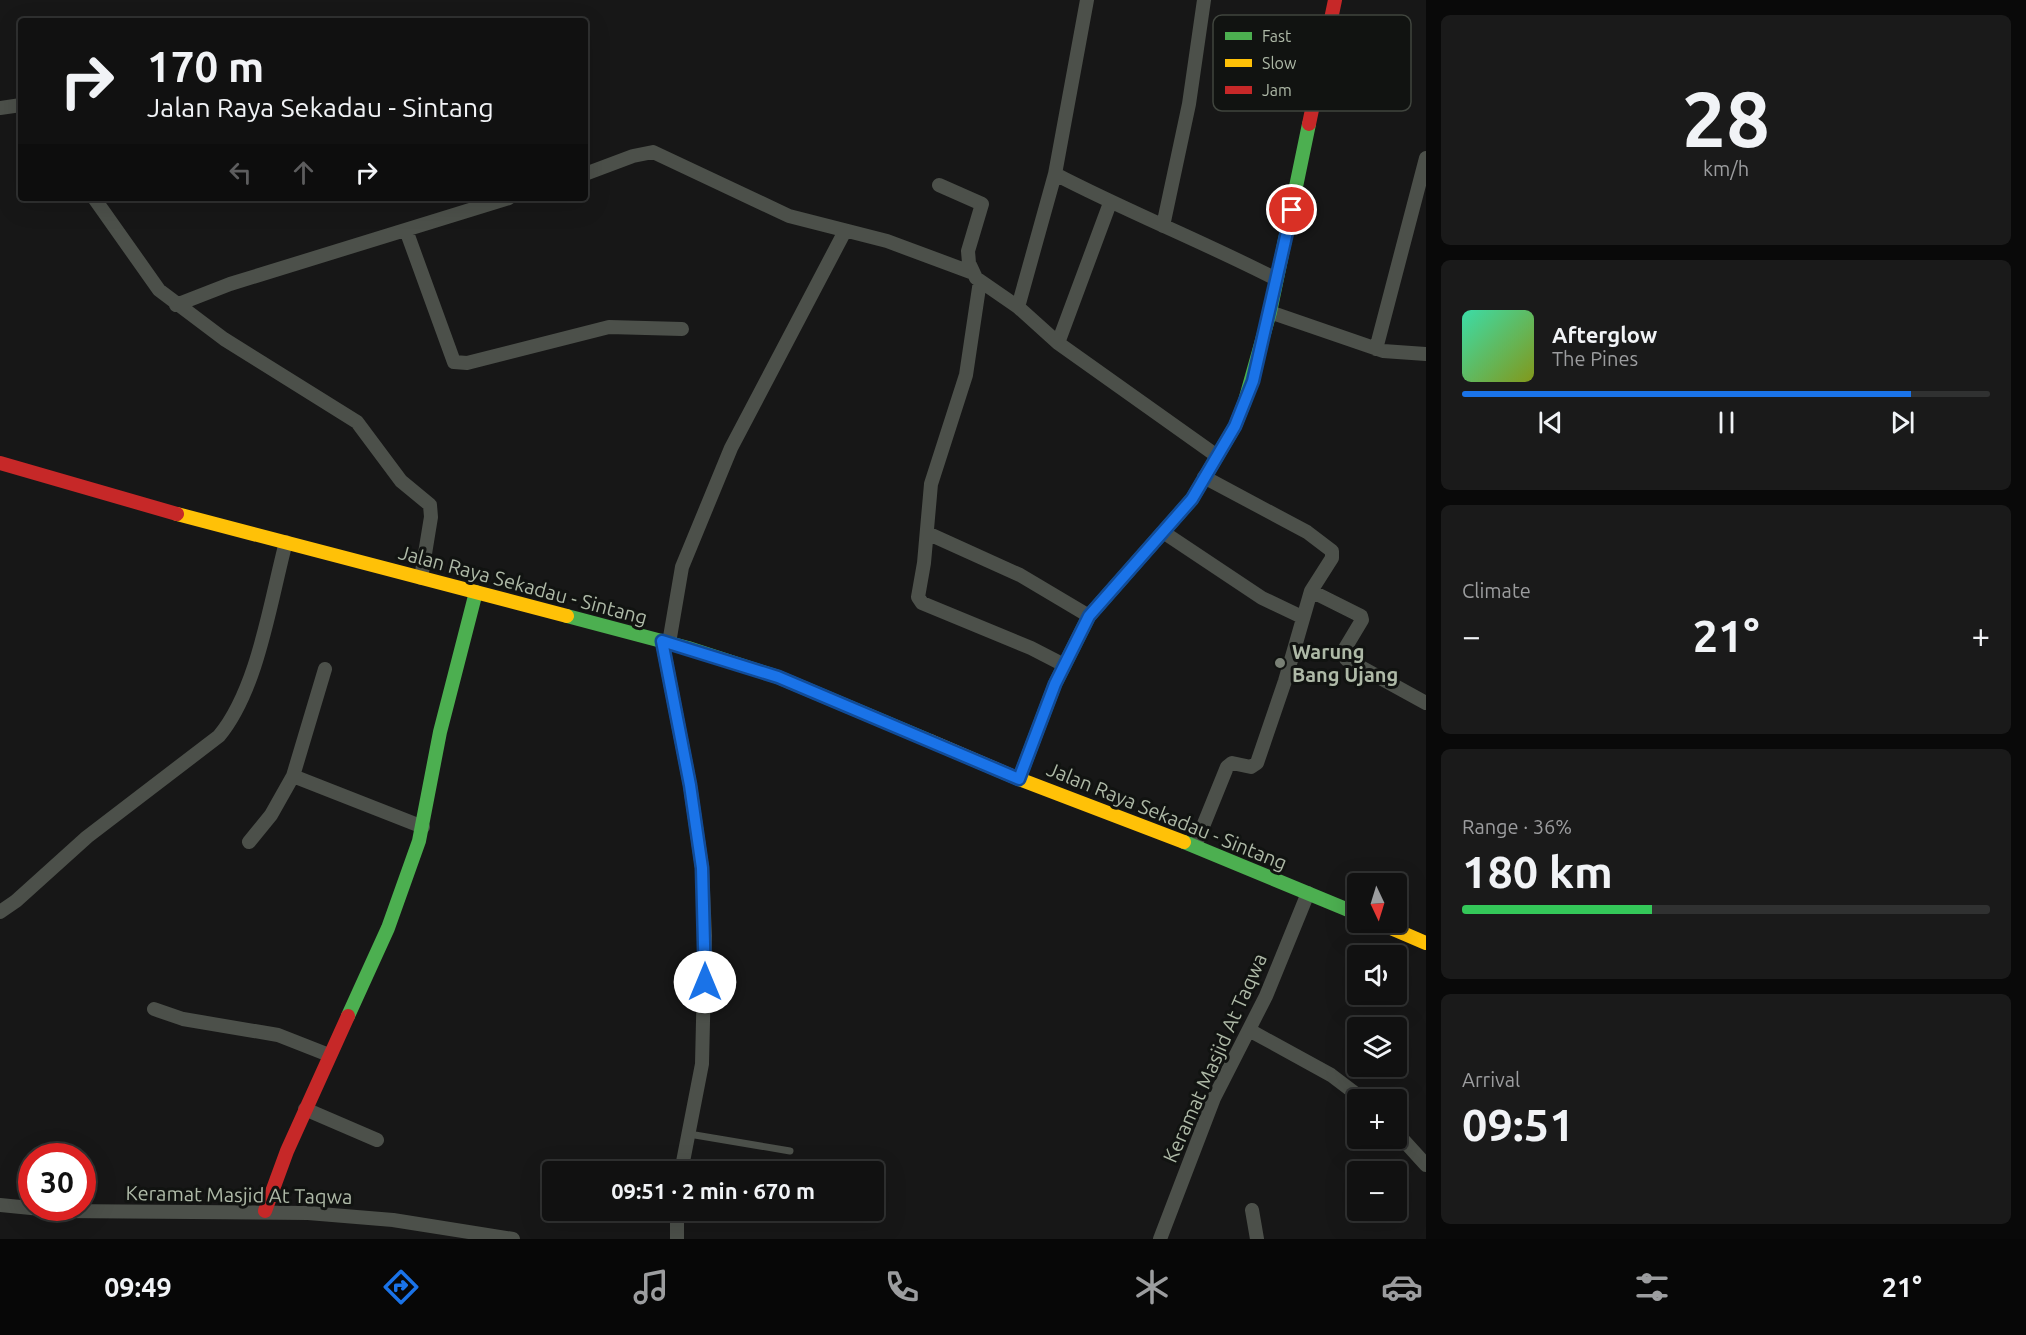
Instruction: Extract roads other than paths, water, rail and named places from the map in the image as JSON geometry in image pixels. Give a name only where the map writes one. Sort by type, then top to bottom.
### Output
[{"type":"main road","points":[[1332,15],[1335,0]]},
{"type":"main road","points":[[1019,779],[1064,664],[1089,616],[1107,592],[1192,499],[1245,401],[1270,312],[1312,111]]},
{"type":"main road","name":"Jalan Raya Sekadau - Sintang","points":[[0,463],[286,542],[665,642],[778,677],[1019,779],[1195,846],[1347,909]]},
{"type":"main road","points":[[265,1211],[279,1170],[305,1109],[388,928],[423,827],[440,732],[476,592]]},
{"type":"main road","points":[[1402,933],[1426,944]]},
{"type":"street","points":[[1018,307],[1055,174],[1087,0]]},
{"type":"street","points":[[1163,226],[1189,104],[1204,0]]},
{"type":"street","points":[[0,108],[18,105]]},
{"type":"street","points":[[588,173],[633,156],[653,153],[789,216],[887,241],[976,277],[1018,307],[1058,343],[1217,456]]},
{"type":"street","points":[[1376,349],[1426,158]]},
{"type":"street","points":[[1055,174],[1110,203],[1276,279]]},
{"type":"street","points":[[939,185],[982,204],[968,251],[976,277],[966,375],[931,483],[919,600],[1064,664]]},
{"type":"street","points":[[96,201],[154,285],[176,305],[361,426],[401,481],[430,506],[431,517],[421,578]]},
{"type":"street","points":[[176,305],[230,284],[499,201]]},
{"type":"street","points":[[1058,343],[1110,203]]},
{"type":"street","points":[[406,230],[454,362],[467,363],[609,327],[682,329]]},
{"type":"street","points":[[683,1161],[704,1049],[704,906],[690,785],[665,642],[682,567],[731,448],[845,231]]},
{"type":"street","points":[[1270,312],[1376,349],[1426,354]]},
{"type":"street","points":[[1195,846],[1227,766],[1232,764],[1253,767],[1257,763],[1285,681],[1311,591],[1332,558],[1332,551],[1307,532],[1204,477]]},
{"type":"street","points":[[1163,532],[1262,598],[1302,617]]},
{"type":"street","points":[[927,534],[1020,576],[1089,616]]},
{"type":"street","points":[[0,912],[16,901],[87,837],[219,736],[230,722],[245,696],[286,542]]},
{"type":"street","points":[[1311,591],[1360,616],[1362,620],[1344,650],[1346,659],[1426,703]]},
{"type":"street","points":[[249,842],[272,815],[293,776],[325,669]]},
{"type":"street","points":[[293,776],[423,827]]},
{"type":"street","name":"Keramat Masjid At Taqwa","points":[[1160,1239],[1214,1098],[1275,975],[1308,893]]},
{"type":"street","points":[[154,1008],[183,1019],[278,1035],[329,1054]]},
{"type":"street","points":[[1249,1030],[1331,1075],[1349,1089]]},
{"type":"street","points":[[305,1109],[377,1140]]},
{"type":"street","points":[[1407,1144],[1426,1165]]},
{"type":"street","name":"Keramat Masjid At Taqwa","points":[[0,1205],[61,1211],[265,1211],[410,1222],[513,1239]]},
{"type":"street","points":[[1252,1210],[1257,1239]]},
{"type":"street","points":[[677,1221],[677,1239]]},
{"type":"lane","points":[[689,1134],[790,1150]]},
{"type":"place","name":"Warung Bang Ujang","points":[[1280,663]]}]
